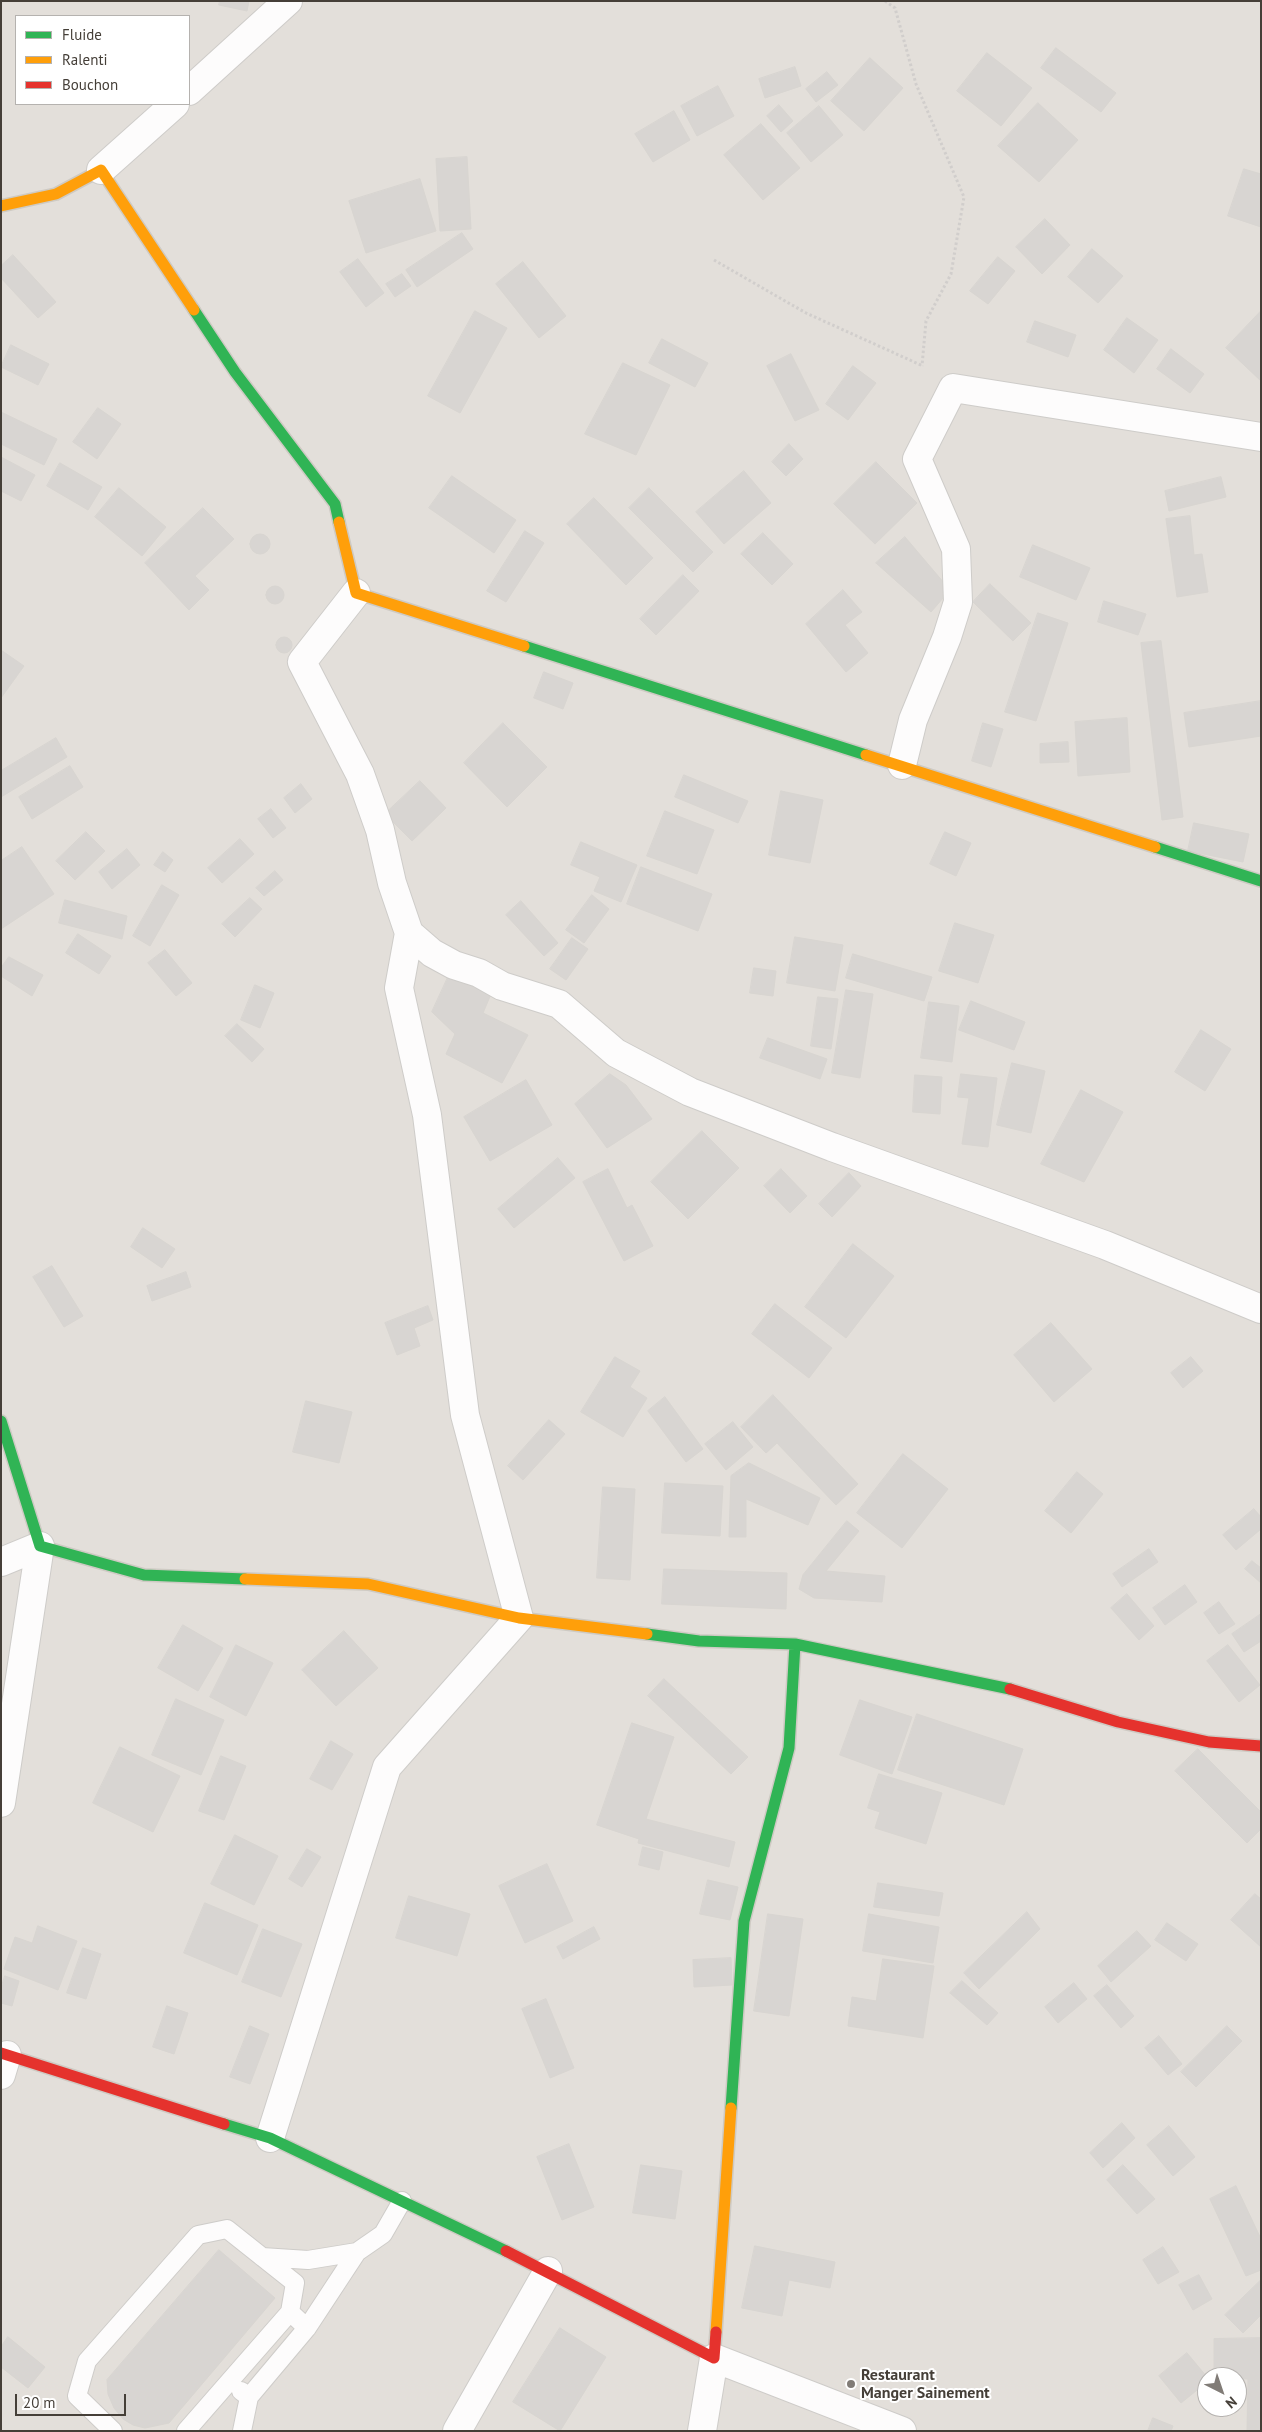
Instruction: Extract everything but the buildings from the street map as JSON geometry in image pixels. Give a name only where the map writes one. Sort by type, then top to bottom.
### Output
[{"type":"street","points":[[190,90],[288,1]]},
{"type":"street","points":[[1,206],[56,194],[101,170],[174,105]]},
{"type":"street","points":[[101,170],[235,372],[335,504],[356,593]]},
{"type":"street","points":[[902,765],[913,720],[947,636],[958,602],[956,550],[916,459],[953,388],[1261,437]]},
{"type":"street","points":[[356,593],[902,765],[1261,881]]},
{"type":"street","points":[[356,593],[302,662],[360,774],[380,830],[392,883],[409,933],[398,988],[427,1115],[465,1415],[519,1618]]},
{"type":"street","points":[[409,933],[432,952],[454,965],[479,973],[502,986],[559,1004],[616,1053],[690,1092],[832,1147],[1105,1245],[1261,1309]]},
{"type":"street","points":[[1,1421],[40,1546],[1,1803]]},
{"type":"street","points":[[1,1562],[40,1546],[144,1575],[368,1584],[519,1618],[699,1642],[795,1644],[999,1686],[1136,1726],[1209,1742],[1261,1746]]},
{"type":"street","points":[[270,2138],[387,1767],[519,1618]]},
{"type":"street","points":[[702,2431],[714,2358],[744,1921],[789,1748],[795,1644]]},
{"type":"street","points":[[3,2061],[270,2138],[548,2271],[714,2358],[902,2431]]},
{"type":"street","points":[[457,2431],[548,2271]]},
{"type":"lane","points":[[242,2431],[249,2397],[307,2328],[357,2252],[383,2234],[402,2202]]},
{"type":"lane","points":[[113,2431],[77,2396],[87,2361],[198,2235],[227,2229],[295,2283],[290,2312],[186,2431]]},
{"type":"lane","points":[[262,2257],[308,2260],[357,2252]]},
{"type":"lane","points":[[290,2312],[307,2328]]},
{"type":"lane","points":[[230,2381],[249,2397]]},
{"type":"path","points":[[885,1],[895,8],[916,84],[964,197],[950,274],[926,321],[922,366]]},
{"type":"path","points":[[714,260],[806,313],[922,366],[953,388]]},
{"type":"shaded area","points":[[1,1],[1261,1],[1261,2431],[1,2431]]},
{"type":"traffic: fast","points":[[194,310],[235,372],[335,504],[339,522]]},
{"type":"traffic: fast","points":[[524,646],[866,755]]},
{"type":"traffic: fast","points":[[1155,847],[1261,881]]},
{"type":"traffic: fast","points":[[1,1421],[40,1546],[144,1575],[245,1579]]},
{"type":"traffic: fast","points":[[647,1634],[699,1641],[795,1644],[1010,1689]]},
{"type":"traffic: fast","points":[[731,2108],[744,1921],[789,1748],[795,1644]]},
{"type":"traffic: fast","points":[[224,2124],[270,2138],[506,2251]]},
{"type":"traffic: slow","points":[[1,206],[56,194],[101,170],[194,310]]},
{"type":"traffic: slow","points":[[339,522],[356,593],[524,646]]},
{"type":"traffic: slow","points":[[866,755],[1155,847]]},
{"type":"traffic: slow","points":[[245,1579],[368,1584],[519,1618],[647,1634]]},
{"type":"traffic: slow","points":[[716,2332],[731,2108]]},
{"type":"traffic: jam","points":[[1010,1689],[1118,1722],[1209,1742],[1261,1746]]},
{"type":"traffic: jam","points":[[1,2053],[224,2124]]},
{"type":"traffic: jam","points":[[506,2251],[714,2358],[716,2332]]},
{"type":"place","name":"Restaurant Manger Sainement","points":[[851,2384]]}]
